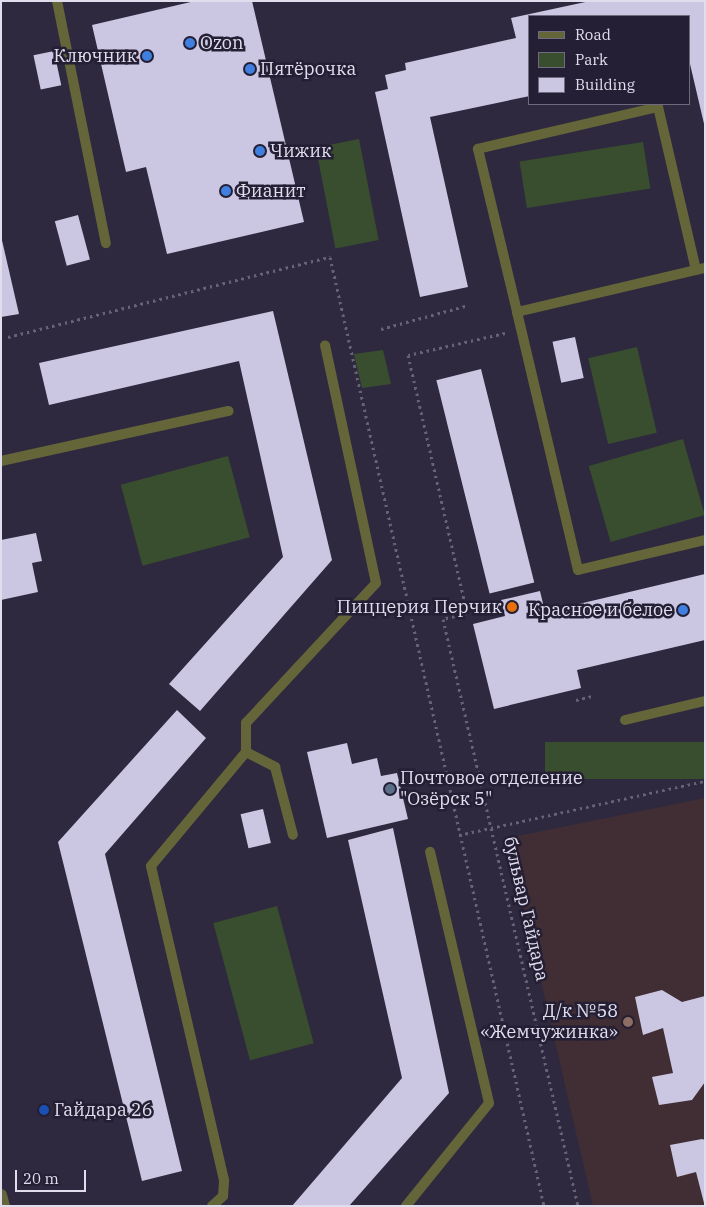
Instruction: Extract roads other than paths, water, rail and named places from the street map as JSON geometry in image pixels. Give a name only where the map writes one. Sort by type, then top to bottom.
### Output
[{"type":"street","points":[[1,1196],[4,1206]]},
{"type":"lane","points":[[57,1],[106,243]]},
{"type":"lane","points":[[517,312],[701,269],[658,107],[478,149],[578,570],[705,540]]},
{"type":"lane","points":[[212,1206],[223,1196],[224,1180],[152,866],[246,752],[246,723],[376,583],[325,345]]},
{"type":"lane","points":[[1,461],[229,411]]},
{"type":"lane","points":[[625,720],[705,701]]},
{"type":"lane","points":[[246,752],[275,767],[293,835]]},
{"type":"lane","points":[[406,1206],[488,1103],[430,852]]},
{"type":"place","name":"Ozon","points":[[190,43]]},
{"type":"place","name":"Ключник","points":[[147,56]]},
{"type":"place","name":"Пятёрочка","points":[[250,69]]},
{"type":"place","name":"Чижик","points":[[260,151]]},
{"type":"place","name":"Фианит","points":[[226,191]]},
{"type":"place","name":"Пиццерия Перчик","points":[[512,607]]},
{"type":"place","name":"Красное и белое","points":[[683,610]]},
{"type":"place","name":"Почтовое отделение \"Озёрск 5\"","points":[[390,789]]},
{"type":"place","name":"Д/к №58 «Жемчужинка»","points":[[628,1022]]},
{"type":"place","name":"Гайдара 26","points":[[44,1110]]}]
